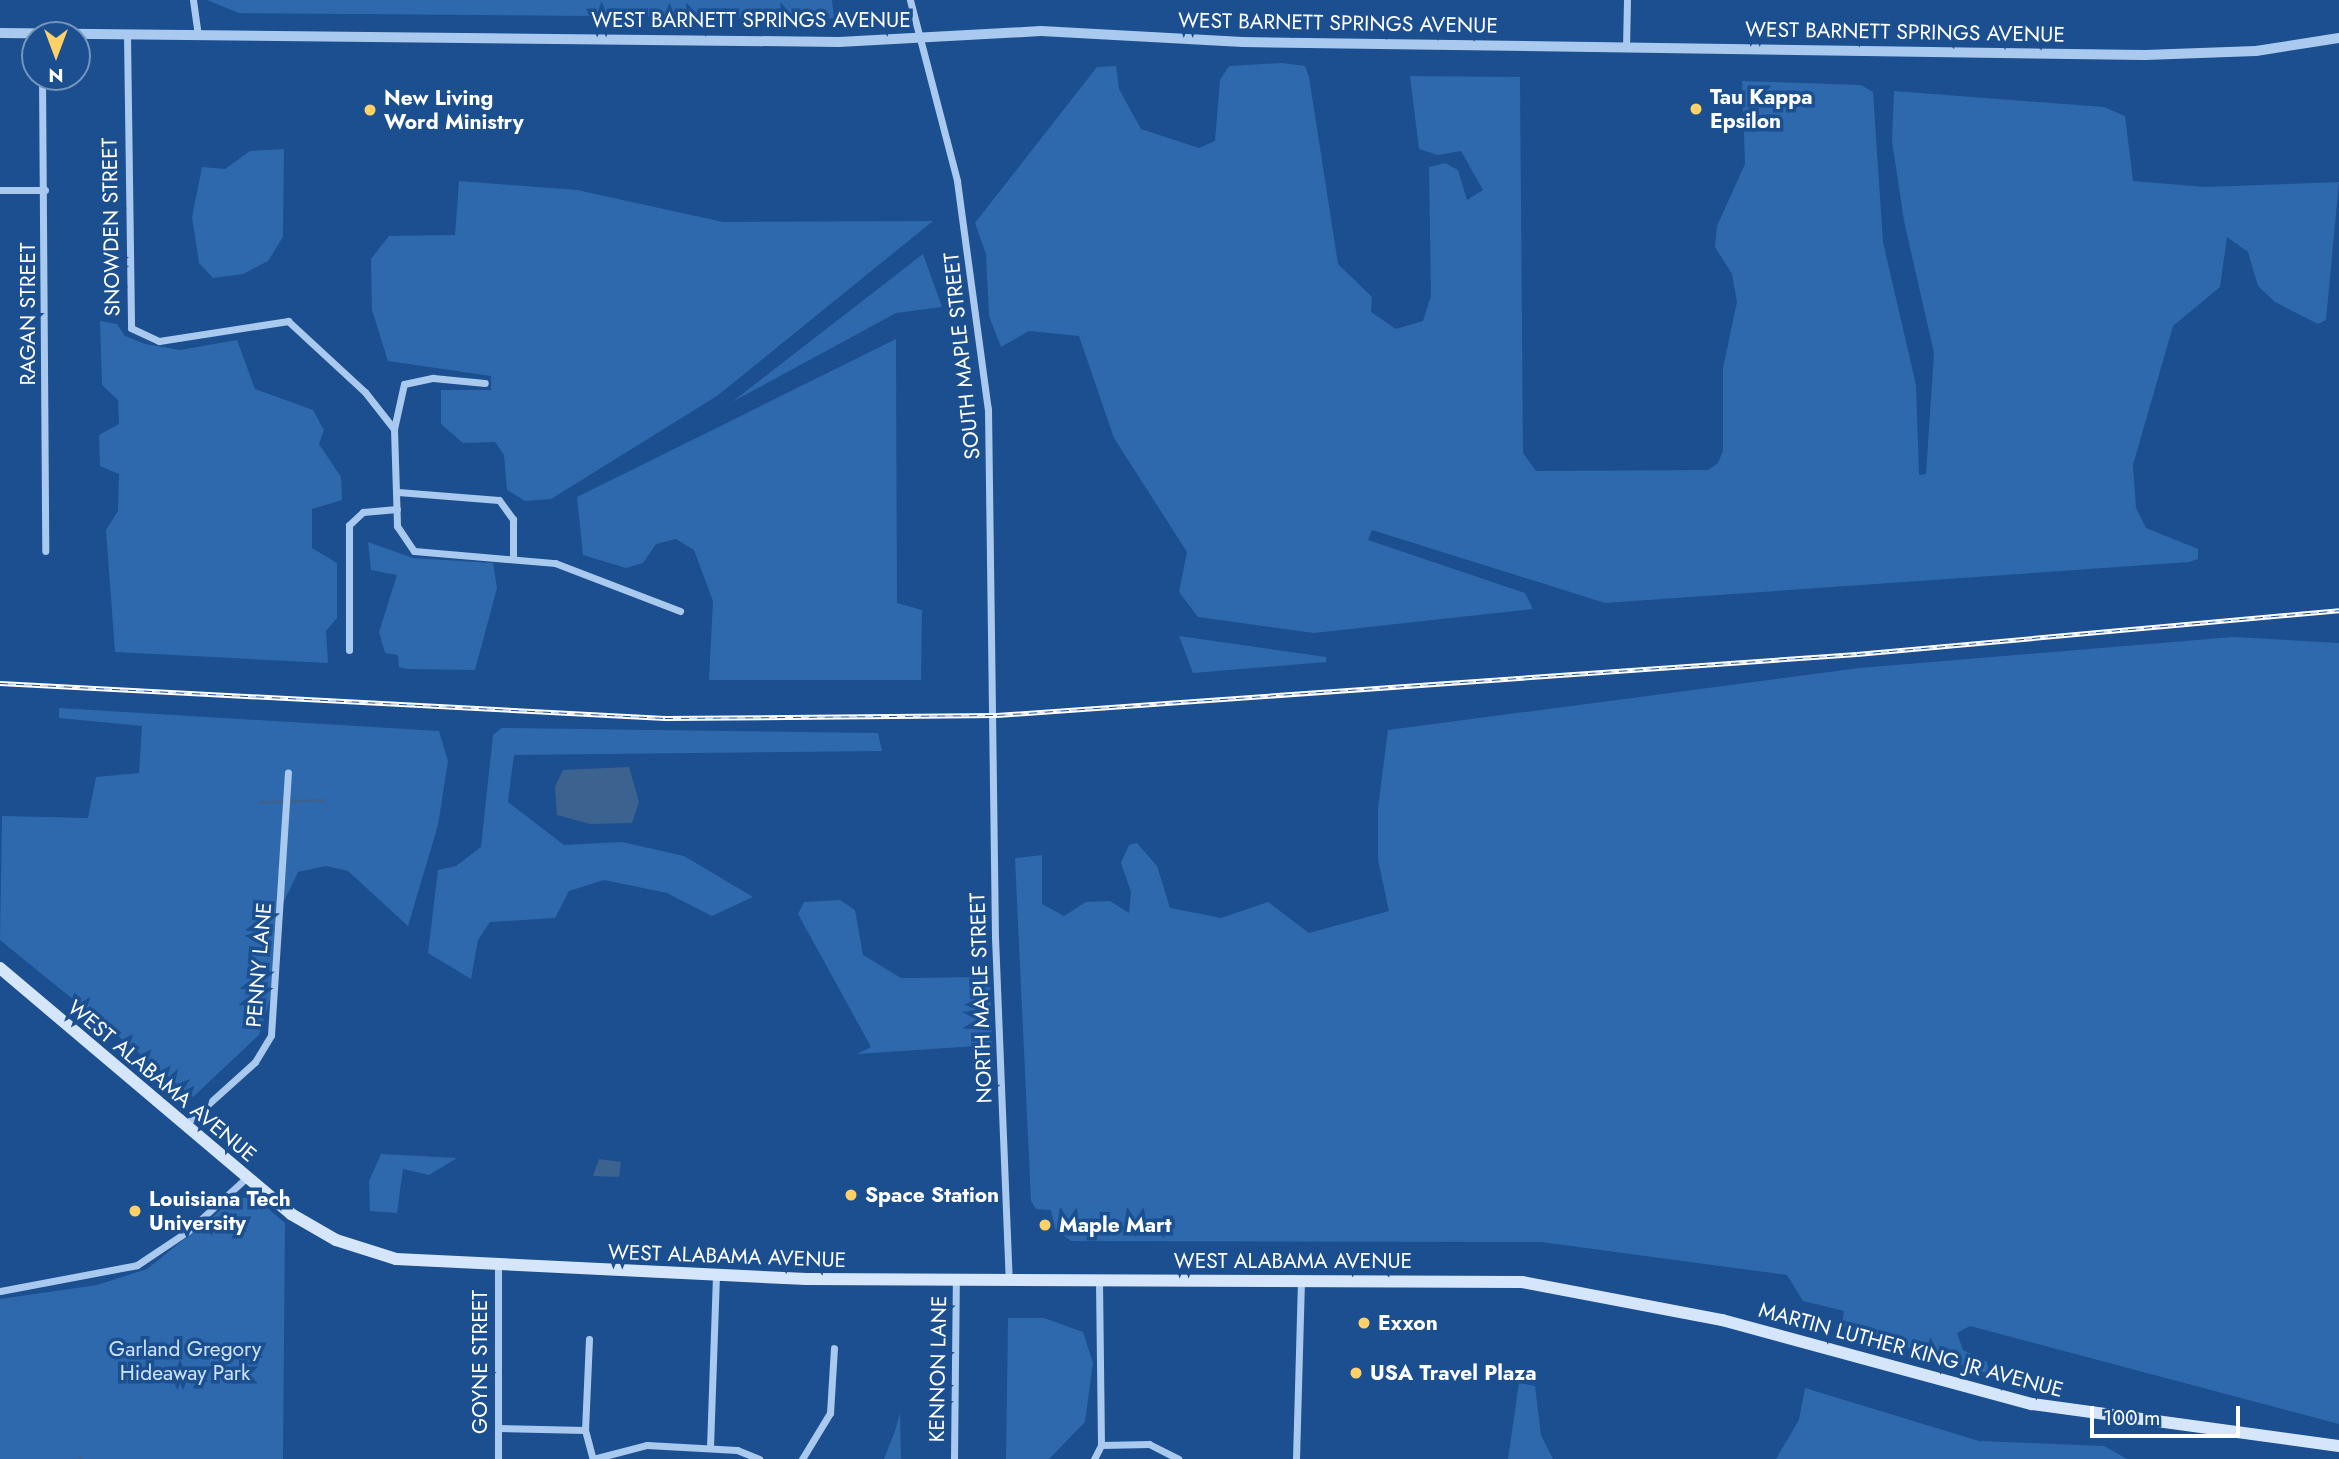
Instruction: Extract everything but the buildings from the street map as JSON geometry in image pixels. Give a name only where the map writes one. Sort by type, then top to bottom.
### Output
[{"type":"main road","name":"WEST ALABAMA AVENUE","points":[[0,968],[246,1178],[306,1224],[355,1248],[413,1262],[716,1276],[956,1280],[1301,1280],[1552,1287]]},
{"type":"main road","name":"MARTIN LUTHER KING JR AVENUE","points":[[1552,1287],[1722,1320],[2032,1404],[2339,1446]]},
{"type":"street","points":[[193,0],[198,34]]},
{"type":"street","name":"SOUTH MAPLE STREET","points":[[910,0],[957,181],[976,291],[988,409],[997,715]]},
{"type":"street","points":[[1626,0],[1626,48]]},
{"type":"street","name":"WEST BARNETT SPRINGS AVENUE","points":[[91,35],[919,40],[1041,31],[1243,42],[2221,54],[2339,38]]},
{"type":"street","name":"WEST BARNETT SPRINGS AVENUE","points":[[0,33],[21,34]]},
{"type":"street","name":"SNOWDEN STREET","points":[[127,35],[131,328],[159,341],[288,321],[365,392],[394,429]]},
{"type":"street","name":"RAGAN STREET","points":[[42,91],[46,190],[46,551]]},
{"type":"street","points":[[0,190],[46,190]]},
{"type":"street","points":[[485,383],[414,379],[404,384],[394,429],[401,539],[414,551],[513,556],[566,567],[680,611]]},
{"type":"street","points":[[398,492],[499,500],[513,519],[513,556]]},
{"type":"street","points":[[349,650],[349,525],[363,512],[397,509]]},
{"type":"street","name":"NORTH MAPLE STREET","points":[[997,715],[995,937],[1009,1279]]},
{"type":"street","name":"PENNY LANE","points":[[185,1125],[255,1062],[271,1035],[288,773]]},
{"type":"street","points":[[0,1291],[137,1265],[188,1231],[246,1178]]},
{"type":"street","name":"GOYNE STREET","points":[[498,1266],[498,1459]]},
{"type":"street","points":[[710,1447],[716,1276]]},
{"type":"street","name":"KENNON LANE","points":[[954,1459],[956,1280]]},
{"type":"street","points":[[1094,1459],[1101,1445],[1099,1280]]},
{"type":"street","points":[[1296,1459],[1301,1280]]},
{"type":"street","points":[[589,1339],[585,1430],[593,1459],[647,1446],[710,1447],[759,1459]]},
{"type":"street","points":[[802,1459],[830,1413],[834,1349]]},
{"type":"street","points":[[498,1428],[585,1430]]},
{"type":"street","points":[[1101,1445],[1149,1444],[1178,1459]]},
{"type":"green space","points":[[207,0],[832,0],[834,18],[239,13]]},
{"type":"green space","points":[[1282,63],[1305,66],[1309,77],[1338,264],[1372,297],[1371,312],[1396,329],[1423,321],[1431,296],[1429,167],[1445,163],[1458,170],[1467,200],[1483,190],[1461,151],[1438,155],[1419,149],[1410,76],[1520,77],[1523,453],[1536,471],[1708,470],[1718,463],[1723,451],[1723,368],[1737,302],[1732,274],[1715,247],[1717,226],[1745,164],[1742,81],[1861,85],[1873,92],[1883,242],[1916,385],[1919,475],[1926,474],[1934,353],[1904,221],[1892,141],[1894,91],[2104,107],[2125,116],[2133,181],[2205,187],[2339,182],[2326,320],[2318,324],[2275,302],[2258,286],[2248,252],[2227,237],[2220,287],[2173,326],[2133,465],[2136,508],[2146,528],[2198,549],[2198,559],[2189,562],[1605,603],[1372,530],[1368,540],[1525,593],[1533,609],[1314,633],[1198,617],[1179,592],[1187,552],[1114,438],[1079,336],[1029,331],[1001,347],[989,316],[986,254],[975,223],[1097,67],[1116,66],[1119,89],[1141,129],[1199,148],[1215,141],[1220,80],[1229,66]]},
{"type":"green space","points":[[284,149],[283,237],[268,261],[243,274],[213,278],[199,263],[192,217],[202,167],[225,169],[250,151]]},
{"type":"green space","points":[[459,181],[577,190],[723,222],[933,221],[717,396],[551,499],[525,501],[507,490],[504,455],[495,442],[463,443],[441,424],[441,390],[491,390],[491,376],[388,361],[372,310],[371,259],[389,236],[455,235]]},
{"type":"green space","points":[[923,254],[942,307],[896,313],[732,402]]},
{"type":"green space","points":[[100,321],[117,324],[125,336],[145,344],[180,350],[237,340],[255,389],[313,410],[324,430],[319,444],[341,477],[342,500],[312,509],[312,548],[337,563],[337,618],[326,631],[328,663],[115,652],[106,530],[118,511],[119,474],[100,466],[99,435],[119,424],[118,400],[102,385]]},
{"type":"green space","points":[[896,339],[897,603],[922,610],[921,680],[709,680],[713,601],[694,550],[676,539],[656,544],[643,563],[626,568],[583,555],[577,497]]},
{"type":"green space","points":[[368,542],[413,558],[493,563],[497,588],[475,670],[407,669],[399,667],[398,655],[385,653],[379,632],[397,575],[371,570]]},
{"type":"green space","points":[[1179,636],[1326,657],[1326,662],[1193,673]]},
{"type":"green space","points":[[2233,637],[2339,643],[2339,1424],[1970,1326],[1957,1333],[1963,1350],[1987,1362],[1989,1374],[1842,1326],[1844,1311],[1803,1301],[1787,1275],[1541,1242],[1071,1241],[1055,1229],[1051,1210],[1036,1209],[1031,1201],[1015,858],[1042,855],[1042,904],[1064,916],[1086,902],[1110,901],[1129,913],[1131,892],[1121,863],[1129,845],[1137,843],[1157,866],[1170,908],[1221,918],[1268,902],[1309,933],[1389,911],[1378,860],[1378,809],[1388,730],[1860,668]]},
{"type":"green space","points":[[59,708],[439,731],[448,761],[438,825],[408,926],[348,871],[326,866],[298,872],[277,916],[273,990],[259,1035],[193,1097],[0,940],[2,816],[88,818],[96,777],[139,773],[142,726],[59,718]]},
{"type":"green space","points":[[502,728],[878,733],[882,751],[514,755],[508,802],[564,845],[622,842],[684,856],[753,897],[712,916],[667,893],[604,880],[569,891],[555,918],[490,922],[478,940],[471,979],[428,953],[438,870],[456,866],[481,847],[493,735]]},
{"type":"green space","points":[[840,900],[855,910],[863,955],[901,978],[990,977],[992,1045],[857,1054],[871,1047],[798,914],[804,902]]},
{"type":"green space","points":[[381,1154],[457,1158],[429,1175],[403,1169],[397,1213],[370,1211],[369,1181]]},
{"type":"green space","name":"Garland Gregory Hideaway Park","points":[[237,1197],[257,1199],[285,1223],[283,1459],[0,1459],[0,1299],[97,1285],[147,1269]]},
{"type":"green space","points":[[1008,1318],[1044,1318],[1083,1332],[1093,1363],[1085,1422],[1049,1459],[1006,1459]]},
{"type":"green space","points":[[1519,1383],[1535,1386],[1541,1435],[1553,1459],[1508,1459]]},
{"type":"green space","points":[[1805,1388],[1979,1441],[2104,1446],[2127,1459],[1776,1459],[1799,1420]]},
{"type":"green space","points":[[900,1413],[901,1459],[884,1459],[895,1431]]},
{"type":"shaded area","points":[[629,767],[639,802],[632,823],[590,824],[557,815],[555,787],[563,770]]},
{"type":"shaded area","points":[[599,1159],[621,1162],[619,1177],[593,1176]]},
{"type":"waterway","points":[[260,802],[323,800]]},
{"type":"railway","points":[[0,683],[665,718],[997,715],[1857,654],[2339,610]]},
{"type":"place","name":"Tau Kappa Epsilon","points":[[1696,109]]},
{"type":"place","name":"New Living Word Ministry","points":[[370,110]]},
{"type":"place","name":"Space Station","points":[[851,1195]]},
{"type":"place","name":"Louisiana Tech University","points":[[135,1211]]},
{"type":"place","name":"Maple Mart","points":[[1045,1225]]},
{"type":"place","name":"Exxon","points":[[1364,1323]]},
{"type":"place","name":"USA Travel Plaza","points":[[1356,1373]]}]
